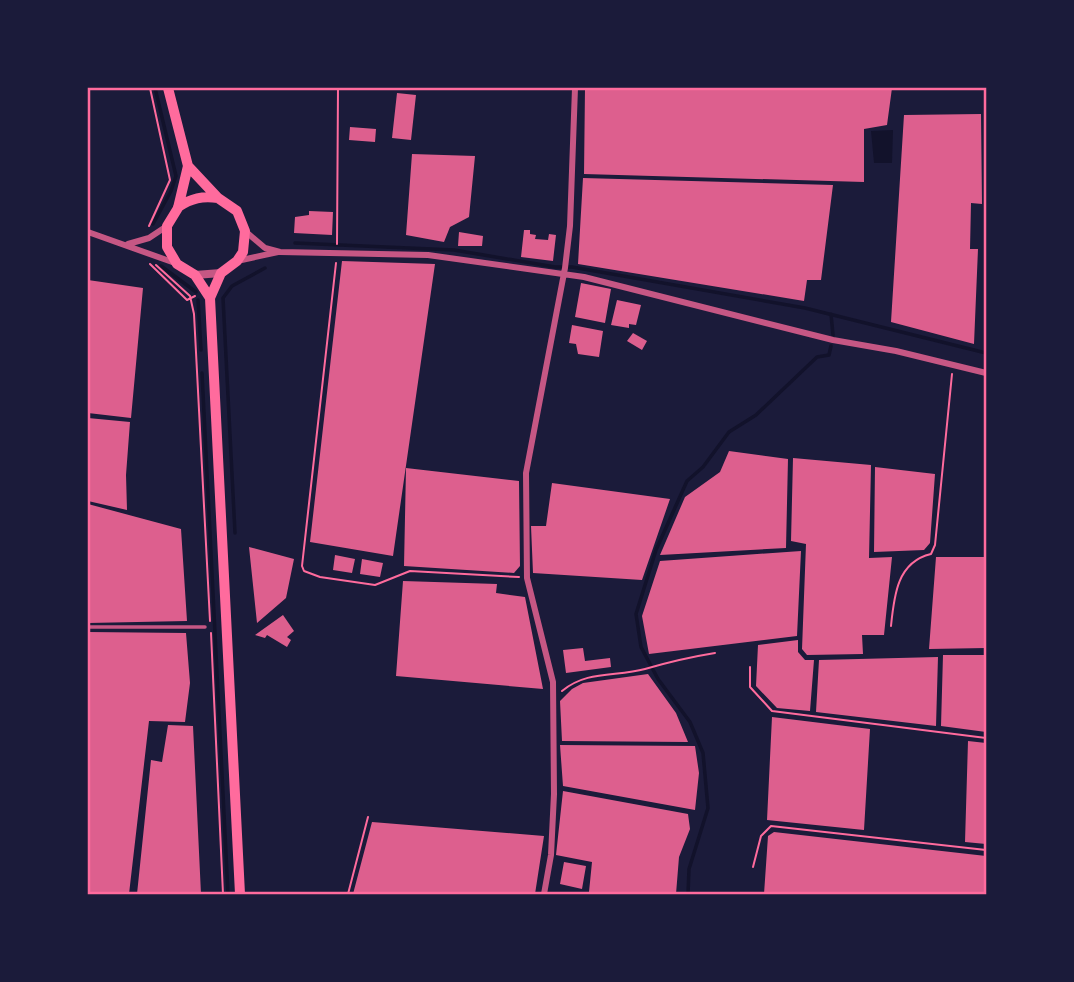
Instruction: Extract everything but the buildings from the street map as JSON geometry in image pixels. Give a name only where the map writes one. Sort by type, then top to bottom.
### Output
[{"type":"main road","points":[[168,88],[188,166],[218,198],[237,211],[246,230],[243,252],[237,261],[220,274],[210,298],[240,894]]},
{"type":"main road","points":[[188,166],[177,208],[167,226],[167,247],[177,264],[195,275],[210,298]]},
{"type":"main road","points":[[177,208],[204,196],[218,198]]},
{"type":"street","points":[[544,894],[551,855],[554,806],[553,682],[527,578],[526,473],[566,266],[575,88]]},
{"type":"street","points":[[126,244],[149,238],[167,226]]},
{"type":"street","points":[[246,230],[264,248],[280,252]]},
{"type":"street","points":[[88,232],[177,264]]},
{"type":"street","points":[[237,261],[280,252],[428,255],[564,277],[584,277],[833,340],[896,351],[986,373]]},
{"type":"street","points":[[195,275],[220,274]]},
{"type":"lane","points":[[88,626],[205,627]]},
{"type":"path","points":[[149,238],[150,219],[170,180],[150,88]]},
{"type":"path","points":[[336,237],[338,88]]},
{"type":"path","points":[[144,251],[158,274],[187,300],[210,298]]},
{"type":"path","points":[[337,252],[302,566],[304,571],[320,577],[375,585],[411,571],[527,578]]},
{"type":"path","points":[[152,253],[158,271],[191,298],[194,314],[223,894]]},
{"type":"path","points":[[891,626],[894,592],[904,571],[917,557],[930,554],[935,545],[953,366]]},
{"type":"path","points":[[553,698],[582,677],[644,669],[676,659],[715,653]]},
{"type":"path","points":[[750,667],[750,687],[772,711],[986,737]]},
{"type":"path","points":[[348,894],[368,817]]},
{"type":"path","points":[[752,867],[761,836],[771,826],[986,850]]},
{"type":"shaded area","points":[[893,130],[892,163],[874,163],[871,131]]},
{"type":"waterway","points":[[153,224],[176,176],[155,88]]},
{"type":"waterway","points":[[295,243],[454,250],[555,267],[572,267],[805,308],[986,353]]},
{"type":"waterway","points":[[161,266],[196,292]]},
{"type":"waterway","points":[[235,533],[223,298],[232,286],[265,268]]},
{"type":"waterway","points":[[198,300],[201,350]]},
{"type":"waterway","points":[[831,314],[833,335]]},
{"type":"waterway","points":[[688,894],[689,869],[708,808],[703,753],[690,722],[658,679],[641,647],[636,614],[656,550],[687,481],[703,467],[729,432],[756,415],[817,357],[829,355],[831,346]]},
{"type":"waterway","points":[[202,373],[228,894]]}]
